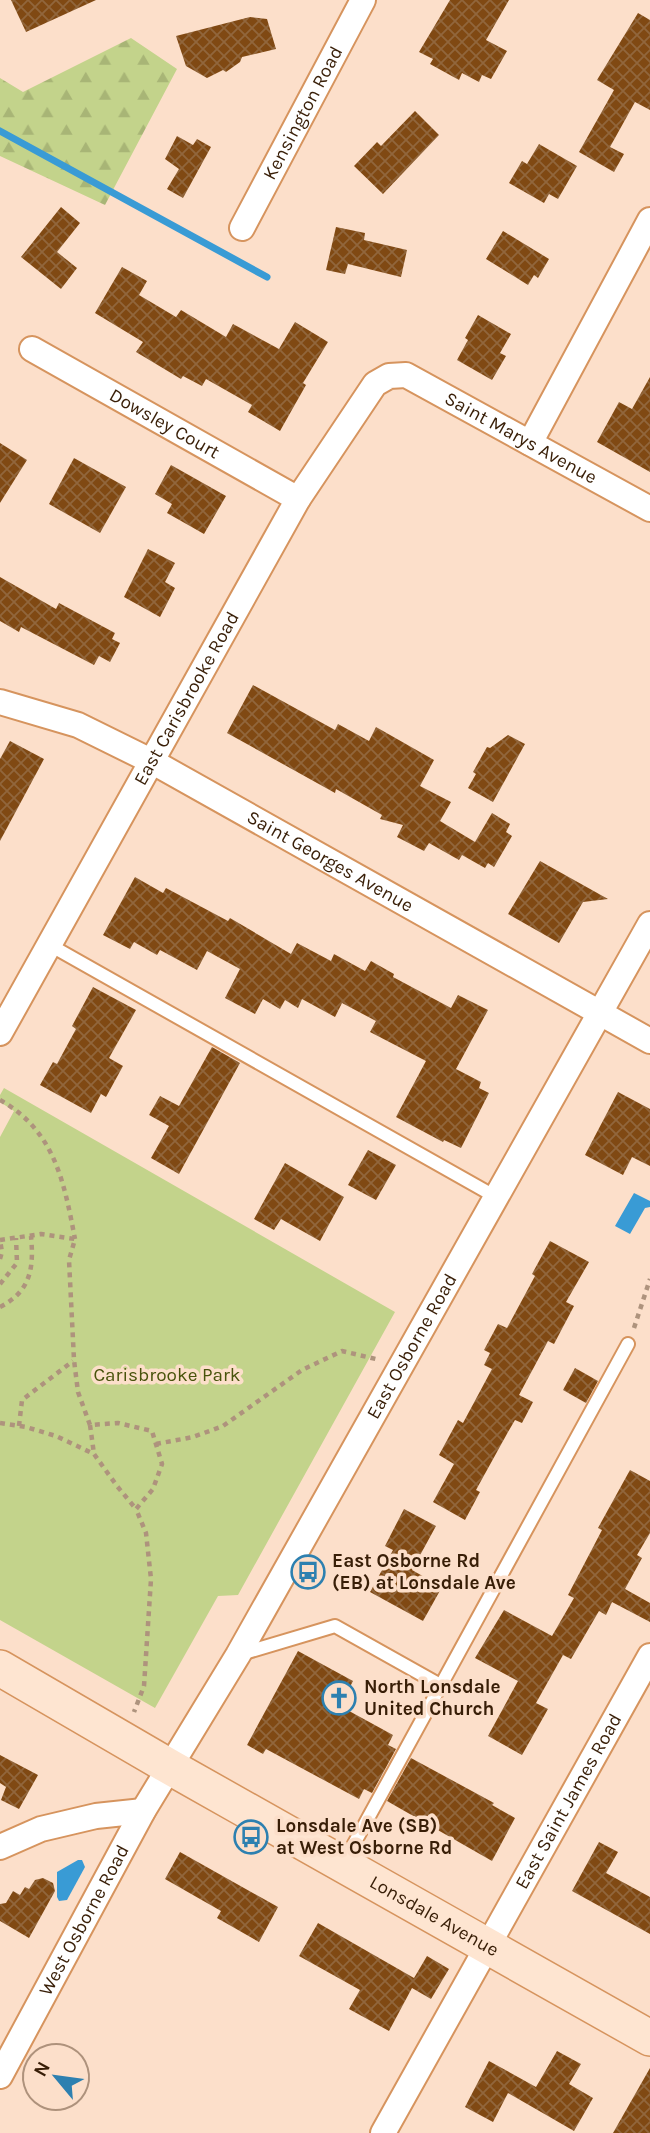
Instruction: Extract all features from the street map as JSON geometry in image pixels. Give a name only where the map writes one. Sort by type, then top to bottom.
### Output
[{"type":"street","name":"Kensington Road","points":[[242,228],[363,0]]},
{"type":"street","points":[[530,443],[650,220]]},
{"type":"street","name":"Dowsley Court","points":[[32,349],[298,499]]},
{"type":"street","name":"Saint Marys Avenue","points":[[389,376],[405,375],[650,509]]},
{"type":"street","name":"East Carisbrooke Road","points":[[0,1033],[298,499],[375,384],[389,376]]},
{"type":"street","name":"Saint Georges Avenue","points":[[0,702],[78,725],[153,762],[650,1041]]},
{"type":"street","name":"East Osborne Road","points":[[170,1767],[238,1655],[650,924]]},
{"type":"street","name":"East Saint James Road","points":[[383,2133],[650,1656]]},
{"type":"street","name":"Lonsdale Avenue","points":[[0,1668],[650,2038]]},
{"type":"street","name":"West Osborne Road","points":[[0,2076],[143,1811],[170,1767]]},
{"type":"street","points":[[0,1847],[41,1829],[96,1816],[143,1811]]},
{"type":"lane","points":[[48,944],[496,1197]]},
{"type":"lane","points":[[343,1864],[628,1344]]},
{"type":"lane","points":[[238,1655],[335,1626],[442,1686]]},
{"type":"path","points":[[0,1100],[11,1106],[41,1134],[64,1183],[75,1239],[69,1260],[78,1392],[90,1425],[94,1454],[136,1509],[146,1533],[151,1579],[144,1686],[134,1712]]},
{"type":"path","points":[[0,1259],[0,1240],[31,1236],[75,1239]]},
{"type":"path","points":[[0,1307],[20,1293],[28,1281],[32,1266],[31,1236]]},
{"type":"path","points":[[0,1284],[18,1263],[16,1238]]},
{"type":"path","points":[[628,1344],[650,1279]]},
{"type":"path","points":[[156,1444],[193,1437],[223,1426],[302,1370],[342,1351],[401,1366]]},
{"type":"path","points":[[19,1426],[22,1400],[74,1360]]},
{"type":"path","points":[[0,1423],[57,1436],[94,1454]]},
{"type":"path","points":[[90,1425],[118,1423],[152,1431],[162,1464],[153,1489],[136,1509]]},
{"type":"green space","points":[[131,38],[177,69],[105,205],[0,156],[0,78],[23,92]]},
{"type":"green space","name":"Carisbrooke Park","points":[[4,1088],[395,1312],[238,1595],[218,1596],[155,1708],[0,1620],[0,1137],[14,1111],[0,1102]]},
{"type":"water","points":[[634,1193],[650,1201],[650,1207],[645,1208],[630,1234],[615,1226]]},
{"type":"water","points":[[82,1860],[85,1867],[67,1900],[59,1901],[57,1872]]},
{"type":"building","points":[[11,0],[96,0],[26,32]]},
{"type":"building","points":[[450,0],[509,0],[486,40],[507,51],[491,79],[482,75],[479,82],[462,73],[459,80],[430,64],[433,59],[419,52]]},
{"type":"building","points":[[638,13],[650,20],[650,110],[635,102],[610,147],[624,154],[614,172],[579,152],[614,90],[597,80]]},
{"type":"building","points":[[250,17],[267,19],[276,49],[242,57],[240,62],[226,72],[223,70],[207,78],[186,66],[176,36]]},
{"type":"building","points":[[415,111],[439,135],[383,194],[354,166],[377,142],[381,146]]},
{"type":"building","points":[[177,136],[193,145],[197,139],[211,147],[183,198],[167,189],[179,169],[165,159]]},
{"type":"building","points":[[539,144],[577,166],[558,199],[549,194],[544,203],[509,183],[522,161],[527,164]]},
{"type":"building","points":[[61,207],[80,223],[57,252],[77,268],[61,289],[21,257]]},
{"type":"building","points":[[336,227],[365,233],[364,240],[407,250],[401,277],[348,264],[345,274],[326,270]]},
{"type":"building","points":[[503,231],[549,259],[538,278],[534,275],[528,285],[486,259]]},
{"type":"building","points":[[122,267],[147,281],[139,295],[176,317],[181,310],[226,337],[233,324],[279,349],[295,322],[328,342],[303,383],[306,385],[280,431],[248,412],[252,405],[206,379],[202,386],[183,376],[181,379],[136,352],[143,342],[95,313]]},
{"type":"building","points":[[478,315],[511,334],[500,353],[506,356],[492,380],[457,360]]},
{"type":"building","points":[[650,377],[650,472],[597,442],[619,402],[632,409]]},
{"type":"building","points":[[0,443],[27,460],[0,503]]},
{"type":"building","points":[[74,458],[126,487],[100,533],[49,504]]},
{"type":"building","points":[[171,465],[226,496],[204,534],[167,513],[172,504],[155,494]]},
{"type":"building","points":[[148,549],[175,563],[165,582],[175,588],[160,617],[124,597]]},
{"type":"building","points":[[0,577],[56,609],[59,603],[115,633],[112,639],[120,643],[110,662],[99,656],[94,665],[21,627],[19,632],[0,621]]},
{"type":"building","points":[[253,685],[335,730],[338,724],[369,741],[376,727],[434,760],[420,786],[451,802],[440,821],[475,842],[492,813],[510,824],[506,832],[512,836],[494,867],[488,863],[485,868],[462,855],[459,860],[429,843],[424,851],[397,837],[403,825],[380,819],[382,815],[336,789],[335,793],[227,733]]},
{"type":"building","points":[[508,735],[525,744],[493,802],[468,788],[476,774],[473,772],[487,747],[490,748]]},
{"type":"building","points":[[10,741],[44,759],[0,841],[0,759]]},
{"type":"building","points":[[540,861],[608,899],[583,902],[559,943],[508,914]]},
{"type":"building","points":[[135,877],[163,893],[166,888],[228,921],[230,918],[291,954],[297,943],[331,961],[334,954],[365,971],[371,961],[394,974],[393,977],[451,1008],[458,995],[488,1010],[456,1069],[481,1082],[479,1088],[489,1093],[461,1148],[444,1140],[443,1142],[396,1117],[426,1061],[370,1032],[376,1021],[342,1003],[335,1017],[302,999],[298,1008],[285,1000],[280,1009],[263,999],[255,1014],[225,998],[240,969],[207,951],[197,970],[160,950],[157,955],[134,942],[130,949],[103,935]]},
{"type":"building","points":[[93,987],[136,1010],[109,1058],[123,1066],[106,1097],[101,1094],[91,1113],[40,1085],[53,1062],[57,1064],[76,1029],[72,1026]]},
{"type":"building","points":[[212,1047],[240,1063],[179,1174],[151,1158],[169,1126],[149,1115],[160,1096],[179,1106]]},
{"type":"building","points":[[618,1092],[650,1109],[650,1166],[632,1157],[623,1175],[585,1155]]},
{"type":"building","points":[[368,1150],[396,1165],[376,1200],[348,1185]]},
{"type":"building","points":[[285,1163],[344,1197],[320,1241],[281,1219],[274,1230],[254,1219]]},
{"type":"building","points":[[550,1241],[589,1262],[566,1302],[574,1306],[554,1344],[548,1341],[519,1395],[533,1402],[522,1423],[515,1420],[508,1432],[476,1490],[480,1492],[465,1520],[433,1502],[454,1464],[439,1455],[458,1420],[463,1423],[492,1369],[484,1365],[490,1353],[484,1350],[498,1324],[507,1328]]},
{"type":"building","points":[[575,1368],[598,1381],[586,1403],[563,1390]]},
{"type":"building","points":[[630,1470],[650,1481],[650,1533],[637,1555],[642,1558],[625,1589],[650,1603],[650,1622],[612,1602],[606,1615],[599,1611],[571,1659],[563,1655],[536,1703],[548,1709],[522,1755],[488,1736],[518,1681],[475,1658],[504,1610],[552,1636],[574,1598],[568,1595],[602,1530],[598,1528]]},
{"type":"building","points":[[404,1509],[436,1526],[412,1570],[442,1587],[423,1621],[370,1592],[393,1550],[385,1546]]},
{"type":"building","points":[[298,1651],[353,1681],[340,1706],[393,1735],[388,1745],[396,1749],[372,1793],[364,1789],[359,1799],[266,1749],[263,1754],[247,1745]]},
{"type":"building","points":[[0,1755],[38,1775],[19,1809],[1,1800],[6,1787],[0,1783]]},
{"type":"building","points":[[411,1758],[494,1803],[492,1805],[515,1818],[492,1861],[387,1801]]},
{"type":"building","points":[[599,1842],[618,1852],[606,1873],[650,1897],[650,1934],[572,1891]]},
{"type":"building","points":[[180,1852],[278,1907],[259,1942],[217,1918],[221,1911],[165,1879]]},
{"type":"building","points":[[43,1878],[53,1883],[55,1891],[29,1938],[0,1921],[0,1904],[6,1903],[13,1891],[20,1895],[25,1887],[29,1889],[35,1880]]},
{"type":"building","points":[[318,1923],[414,1978],[427,1956],[449,1969],[431,1999],[412,1988],[389,2031],[349,2009],[360,1990],[299,1956]]},
{"type":"building","points":[[557,2051],[581,2064],[569,2084],[593,2098],[574,2131],[508,2093],[493,2122],[465,2107],[489,2061],[536,2087]]},
{"type":"building","points":[[650,2068],[650,2133],[613,2133]]},
{"type":"waterway","points":[[0,131],[267,277]]},
{"type":"place","name":"East Osborne Rd (EB) at Lonsdale Ave","points":[[308,1572]]},
{"type":"place","name":"North Lonsdale United Church","points":[[339,1698]]},
{"type":"place","name":"Lonsdale Ave (SB) at West Osborne Rd","points":[[251,1837]]}]
